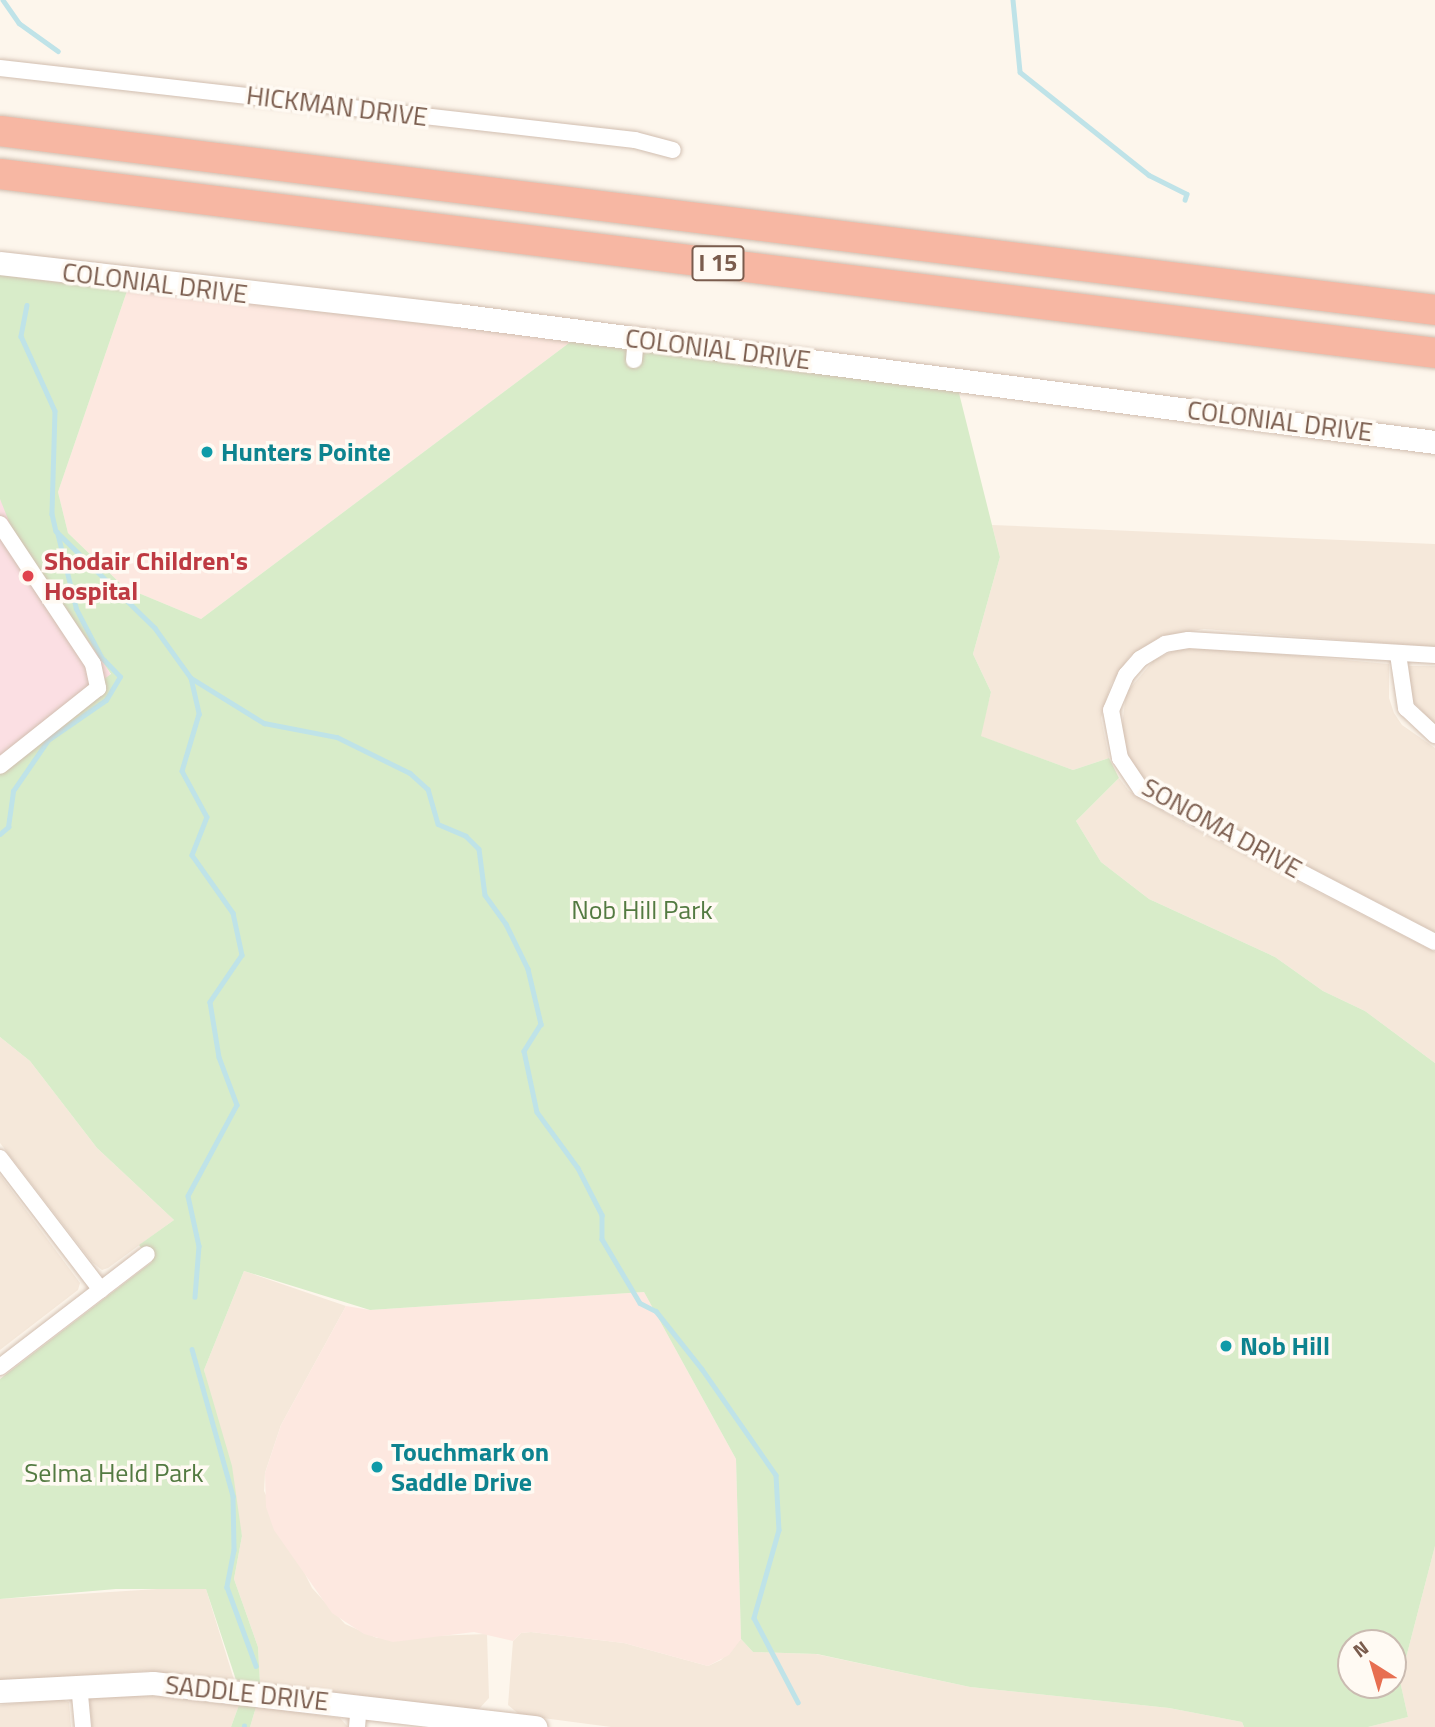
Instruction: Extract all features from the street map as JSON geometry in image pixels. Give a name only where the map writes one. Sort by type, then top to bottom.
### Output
[{"type":"highway","name":"I 15","points":[[0,131],[1432,309]]},
{"type":"highway","name":"I 15","points":[[0,174],[1435,353]]},
{"type":"highway","points":[[1323,339],[1435,367]]},
{"type":"main road","name":"COLONIAL DRIVE","points":[[0,263],[635,349],[1435,442]]},
{"type":"main road","name":"SADDLE DRIVE","points":[[0,1691],[79,1684],[153,1683],[358,1716],[535,1727]]},
{"type":"street","name":"HICKMAN DRIVE","points":[[0,68],[635,140],[673,150]]},
{"type":"street","points":[[0,524],[93,664],[98,688],[0,766]]},
{"type":"street","name":"SONOMA DRIVE","points":[[1435,655],[1203,640],[1165,644],[1140,659],[1126,675],[1111,710],[1120,758],[1141,789],[1435,942]]},
{"type":"street","points":[[1398,654],[1406,708],[1435,735]]},
{"type":"street","points":[[0,1158],[101,1290]]},
{"type":"street","points":[[0,1367],[147,1254]]},
{"type":"street","points":[[79,1684],[83,1727]]},
{"type":"shaded area","points":[[127,291],[184,295],[573,340],[201,619],[124,587],[68,533],[58,492]]},
{"type":"shaded area","name":"Shodair Children's Hospital","points":[[0,478],[111,675],[0,756]]},
{"type":"shaded area","points":[[992,525],[1435,544],[1435,647],[1204,629],[1161,636],[1130,656],[1111,684],[1101,718],[1109,758],[1073,770],[980,736],[991,692],[973,654],[1000,557]]},
{"type":"shaded area","points":[[1199,647],[1389,664],[1389,698],[1394,713],[1402,725],[1435,748],[1435,932],[1151,785],[1137,772],[1124,746],[1122,727],[1126,693],[1154,660],[1176,650]]},
{"type":"shaded area","points":[[1409,666],[1435,666],[1435,725],[1409,697]]},
{"type":"shaded area","points":[[1119,778],[1129,791],[1183,823],[1435,952],[1435,1063],[1365,1011],[1323,991],[1275,957],[1149,899],[1101,862],[1076,821]]},
{"type":"shaded area","points":[[0,1037],[30,1061],[97,1148],[174,1220],[108,1268],[102,1270],[92,1262],[0,1143]]},
{"type":"shaded area","points":[[0,1175],[80,1283],[78,1290],[0,1350]]},
{"type":"shaded area","points":[[244,1271],[346,1306],[281,1425],[265,1473],[264,1491],[312,1588],[345,1624],[377,1638],[487,1634],[489,1698],[477,1711],[260,1683],[258,1647],[234,1579],[242,1536],[204,1370]]},
{"type":"shaded area","points":[[644,1292],[736,1459],[741,1639],[729,1655],[708,1666],[624,1643],[531,1632],[521,1633],[513,1641],[474,1632],[393,1642],[364,1634],[332,1613],[274,1530],[266,1507],[265,1473],[281,1425],[346,1306],[370,1310]]},
{"type":"shaded area","points":[[1435,1546],[1435,1727],[1368,1727],[1408,1717],[1404,1699],[1407,1699],[1407,1654]]},
{"type":"shaded area","points":[[173,1588],[206,1589],[235,1683],[148,1671],[0,1681],[0,1599]]},
{"type":"shaded area","points":[[521,1633],[624,1643],[708,1666],[721,1660],[741,1639],[753,1652],[816,1654],[970,1687],[1169,1708],[1242,1722],[1244,1727],[611,1727],[520,1715],[508,1705],[513,1641]]},
{"type":"shaded area","points":[[132,1694],[239,1705],[231,1727],[92,1727],[89,1696]]},
{"type":"shaded area","points":[[60,1699],[69,1702],[71,1727],[0,1727],[0,1705]]},
{"type":"shaded area","points":[[256,1707],[340,1718],[348,1727],[250,1727]]},
{"type":"green space","name":"Nob Hill Park","points":[[0,275],[127,291],[58,492],[68,533],[124,587],[201,619],[573,340],[958,389],[1000,557],[973,654],[991,692],[981,736],[1073,770],[1109,758],[1119,778],[1076,821],[1101,862],[1149,899],[1275,957],[1323,991],[1365,1011],[1435,1063],[1435,1546],[1407,1654],[1407,1629],[1337,1629],[1337,1699],[1404,1699],[1408,1717],[1368,1727],[1244,1727],[1242,1722],[1169,1708],[970,1687],[817,1654],[753,1652],[741,1639],[736,1459],[644,1292],[370,1310],[244,1271],[204,1370],[232,1466],[242,1536],[234,1579],[258,1647],[260,1683],[236,1680],[206,1589],[116,1589],[0,1599],[0,1379],[152,1262],[139,1245],[174,1220],[97,1148],[30,1061],[0,1037],[0,756],[111,674],[14,534],[0,499]]},
{"type":"green space","points":[[239,1705],[256,1707],[250,1727],[231,1727]]},
{"type":"waterway","points":[[3,0],[19,23],[58,51]]},
{"type":"waterway","points":[[1013,0],[1020,72],[1149,175],[1187,194],[1185,200]]},
{"type":"waterway","points":[[27,305],[21,336],[55,411],[52,514],[56,531],[155,628],[191,678],[264,723],[337,737],[410,773],[428,789],[438,824],[466,836],[479,849],[485,895],[506,924],[528,969],[541,1024],[524,1051],[537,1112],[578,1168],[602,1215],[602,1239],[640,1303],[656,1311],[702,1369],[776,1475],[779,1530],[754,1618],[798,1702]]},
{"type":"waterway","points":[[0,834],[8,827],[13,791],[48,740],[106,700],[120,677],[101,657],[76,609],[57,532]]},
{"type":"waterway","points":[[191,678],[199,714],[182,771],[207,817],[192,855],[233,913],[242,955],[210,1002],[219,1057],[237,1105],[188,1196],[199,1246],[195,1297]]},
{"type":"waterway","points":[[192,1349],[233,1496],[234,1550],[227,1587],[256,1666]]},
{"type":"place","name":"Hunters Pointe","points":[[207,452]]},
{"type":"place","name":"Shodair Children's Hospital","points":[[28,576]]},
{"type":"place","name":"Nob Hill","points":[[1226,1346]]},
{"type":"place","name":"Touchmark on Saddle Drive","points":[[377,1467]]},
{"type":"park label","name":"Selma Held Park","points":[[114,1473]]}]
